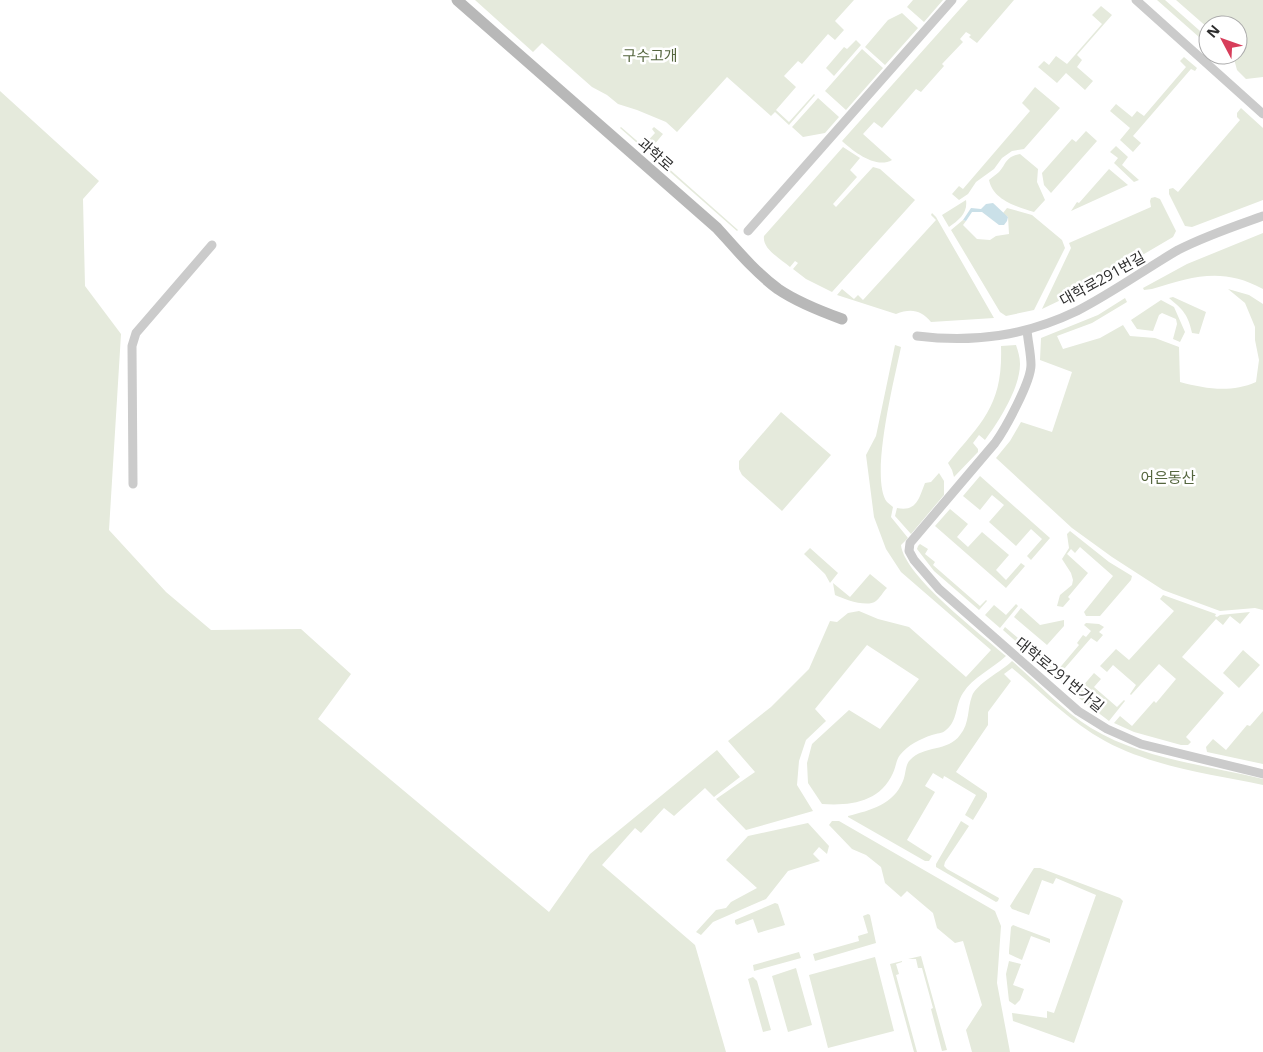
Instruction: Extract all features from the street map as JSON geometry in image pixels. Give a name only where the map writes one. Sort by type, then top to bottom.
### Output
[{"type":"street","name":"과학로","points":[[457,0],[717,228],[744,259],[778,289],[813,308],[842,319]]},
{"type":"street","points":[[748,231],[952,0]]},
{"type":"street","points":[[1136,0],[1263,114]]},
{"type":"street","name":"대학로291번길","points":[[917,336],[976,338],[1014,334],[1027,330],[1076,311],[1180,249],[1263,216]]},
{"type":"street","points":[[133,484],[132,346],[136,333],[212,245]]},
{"type":"street","name":"대학로291번가길","points":[[1027,330],[1031,367],[1004,431],[910,543],[909,551],[914,560],[939,589],[1078,711],[1107,729],[1141,744],[1263,774]]},
{"type":"green space","name":"구수고개","points":[[475,0],[854,0],[835,21],[844,30],[835,40],[828,34],[802,64],[798,61],[784,76],[796,87],[776,110],[789,122],[815,95],[789,125],[775,112],[771,116],[727,77],[677,132],[666,122],[618,104],[607,95],[592,87],[542,43],[533,52]]},
{"type":"green space","points":[[913,0],[943,0],[924,22],[907,7]]},
{"type":"green space","points":[[968,0],[1014,0],[977,43],[966,32],[960,39],[963,42],[942,64],[944,66],[921,92],[916,89],[882,128],[874,122],[863,134],[892,160],[886,162],[872,161],[842,141]]},
{"type":"green space","points":[[1157,0],[1165,0],[1198,29],[1198,36]]},
{"type":"green space","points":[[1176,0],[1263,0],[1263,77],[1246,79],[1237,70],[1236,65],[1248,65],[1248,15],[1198,15],[1198,19]]},
{"type":"green space","points":[[1101,6],[1112,15],[1077,55],[1082,60],[1077,67],[1093,81],[1085,90],[1066,73],[1057,83],[1038,67],[1044,61],[1049,65],[1056,56],[1067,64],[1102,24],[1092,15]]},
{"type":"green space","points":[[902,13],[918,28],[885,65],[865,47],[888,20]]},
{"type":"green space","points":[[856,40],[861,45],[834,76],[826,68],[844,47],[847,49]]},
{"type":"green space","points":[[862,49],[883,68],[846,110],[825,91]]},
{"type":"green space","points":[[1184,57],[1197,68],[1195,71],[1191,69],[1133,136],[1141,143],[1133,152],[1120,140],[1130,128],[1110,111],[1116,104],[1132,117],[1137,111],[1144,116],[1186,67],[1180,61]]},
{"type":"green space","points":[[1035,87],[1060,108],[1024,149],[1012,151],[1002,158],[994,169],[976,182],[968,194],[959,200],[952,194],[959,186],[963,189],[1030,111],[1022,103]]},
{"type":"green space","points":[[0,91],[99,181],[83,199],[85,286],[121,334],[109,530],[166,592],[211,630],[301,629],[351,674],[318,719],[549,912],[590,854],[717,750],[740,777],[714,797],[705,788],[674,816],[664,808],[641,833],[635,828],[602,865],[695,945],[726,1052],[0,1052]]},
{"type":"green space","points":[[818,98],[839,117],[825,133],[803,137],[792,127]]},
{"type":"green space","points":[[1241,108],[1263,128],[1263,200],[1192,227],[1185,226],[1169,194],[1169,189],[1173,188],[1178,192],[1240,120],[1237,117],[1237,113]]},
{"type":"green space","points":[[654,127],[663,134],[649,151],[738,230],[620,128],[643,146],[655,133],[652,129]]},
{"type":"green space","points":[[1086,131],[1097,141],[1051,193],[1044,185],[1042,173],[1072,139],[1076,142]]},
{"type":"green space","points":[[1116,146],[1128,157],[1122,165],[1139,180],[1134,182],[1114,163],[1118,158],[1110,152]]},
{"type":"green space","points":[[843,147],[860,158],[850,170],[857,177],[833,204],[836,207],[873,167],[880,169],[915,200],[832,292],[806,279],[793,269],[798,263],[795,261],[790,267],[777,257],[766,245],[764,236]]},
{"type":"green space","points":[[1020,154],[1038,169],[1037,182],[1045,200],[1034,212],[1013,205],[1001,198],[991,187],[989,180],[999,172],[1009,159]]},
{"type":"green space","points":[[1109,169],[1128,185],[1071,211],[1077,202],[1079,203]]},
{"type":"green space","points":[[1151,198],[1160,199],[1176,231],[1173,237],[1088,287],[1042,309],[1071,248],[1069,243],[1151,207]]},
{"type":"green space","points":[[966,200],[966,209],[959,219],[949,227],[942,215]]},
{"type":"green space","points":[[1007,208],[1032,215],[1062,240],[1065,248],[1034,310],[1006,316],[1000,312],[951,230],[963,220],[966,221],[963,225],[977,239],[990,240],[996,236],[1009,234],[1008,217],[1003,213]]},
{"type":"green space","points":[[932,213],[994,318],[931,322],[915,311],[896,314],[837,295],[842,289],[854,299],[858,295],[863,300],[936,220],[931,215]]},
{"type":"green space","points":[[1263,233],[1263,289],[1248,282],[1221,276],[1195,277],[1152,289],[1144,290],[1143,288],[1187,264]]},
{"type":"green space","name":"어은동산","points":[[1228,289],[1249,295],[1263,304],[1263,610],[1255,608],[1220,611],[1163,590],[1072,528],[996,458],[1010,441],[1021,422],[1052,432],[1072,372],[1040,360],[1041,338],[1098,315],[1125,298],[1127,302],[1092,323],[1057,336],[1063,349],[1100,338],[1123,325],[1130,336],[1155,338],[1179,347],[1180,382],[1228,389],[1256,382],[1259,360],[1255,340],[1255,327],[1245,303]]},
{"type":"green space","points":[[1173,297],[1206,312],[1199,334],[1192,333],[1189,321],[1184,313],[1169,298]]},
{"type":"green space","points":[[1161,300],[1174,307],[1185,332],[1180,342],[1173,339],[1177,324],[1176,319],[1162,313],[1159,315],[1153,331],[1137,329],[1131,320]]},
{"type":"green space","points":[[895,345],[901,347],[885,427],[881,472],[882,490],[887,502],[893,507],[891,517],[908,538],[901,545],[905,558],[929,588],[1006,656],[967,687],[960,698],[955,718],[946,730],[919,740],[903,751],[893,773],[880,790],[864,800],[854,803],[822,804],[808,783],[807,763],[812,744],[849,710],[880,729],[919,679],[867,645],[815,709],[826,721],[806,740],[799,761],[797,785],[813,811],[746,830],[716,799],[755,772],[728,741],[771,707],[809,669],[830,621],[837,622],[848,613],[859,611],[878,619],[909,627],[966,677],[991,650],[901,572],[886,549],[874,517],[866,455],[876,436]]},
{"type":"green space","points":[[1016,345],[1020,364],[1013,394],[985,440],[979,435],[973,443],[978,452],[954,477],[948,463],[981,423],[994,398],[1001,366],[1001,346]]},
{"type":"green space","points":[[781,412],[831,455],[782,511],[742,475],[739,469],[739,461]]},
{"type":"green space","points":[[939,473],[944,481],[944,495],[911,534],[895,516],[897,508],[904,509],[913,506],[919,499],[925,483],[931,482]]},
{"type":"green space","points":[[980,476],[1050,538],[1031,560],[1027,556],[1042,539],[1031,529],[1016,546],[989,522],[1004,505],[992,495],[980,510],[963,496]]},
{"type":"green space","points":[[950,509],[968,524],[957,537],[968,547],[982,532],[1009,555],[996,570],[1006,580],[1021,563],[1025,566],[1006,588],[935,526]]},
{"type":"green space","points":[[1070,531],[1109,562],[1132,576],[1131,580],[1100,616],[1086,616],[1084,612],[1113,576],[1080,547],[1075,553],[1071,549],[1067,554],[1088,573],[1068,597],[1070,599],[1063,607],[1057,606],[1060,595],[1072,585],[1073,580],[1062,559],[1069,548],[1067,534]]},
{"type":"green space","points":[[920,544],[928,549],[925,554],[935,562],[933,565],[980,606],[987,601],[979,610],[934,571],[917,549]]},
{"type":"green space","points":[[810,548],[838,573],[830,583],[825,574],[804,554]]},
{"type":"green space","points":[[870,574],[887,588],[876,601],[867,604],[850,601],[835,595],[833,583],[850,597]]},
{"type":"green space","points":[[1163,595],[1216,614],[1215,616],[1217,617],[1220,615],[1250,612],[1240,624],[1230,616],[1223,625],[1216,619],[1182,657],[1224,693],[1186,737],[1191,742],[1188,745],[1181,745],[1134,732],[1114,723],[1120,716],[1132,726],[1154,701],[1156,703],[1176,679],[1159,664],[1131,695],[1136,685],[1113,665],[1107,672],[1100,666],[1116,649],[1129,660],[1174,611],[1160,599]]},
{"type":"green space","points":[[1016,604],[1018,606],[1000,628],[985,615],[994,605],[1006,615]]},
{"type":"green space","points":[[1021,608],[1040,625],[1064,620],[1064,626],[1047,645],[1014,617]]},
{"type":"green space","points":[[1086,623],[1099,624],[1104,627],[1099,632],[1103,635],[1097,642],[1091,638],[1058,676],[1062,682],[1003,630],[1005,627],[1057,671],[1079,645],[1077,643],[1083,635],[1086,637],[1091,631],[1084,625]]},
{"type":"green space","points":[[1243,650],[1260,665],[1239,688],[1223,673]]},
{"type":"green space","points":[[1012,661],[1080,721],[1111,739],[1175,760],[1263,779],[1263,785],[1182,769],[1123,750],[1080,725],[1012,668],[1004,674],[1011,681],[988,712],[988,725],[956,772],[987,793],[987,797],[973,820],[965,815],[976,795],[946,777],[944,776],[943,779],[933,773],[925,786],[935,792],[907,840],[932,856],[929,861],[925,861],[848,817],[880,805],[893,796],[903,781],[908,762],[916,755],[949,744],[955,740],[960,735],[967,721],[970,701],[974,691]]},
{"type":"green space","points":[[1094,673],[1101,679],[1094,687],[1117,707],[1125,701],[1109,721],[1075,695]]},
{"type":"green space","points":[[1263,711],[1263,764],[1207,752],[1206,747],[1213,739],[1226,750],[1247,725],[1250,726]]},
{"type":"green space","points":[[832,821],[839,821],[995,911],[1001,926],[997,983],[1010,1052],[972,1052],[966,1030],[982,1005],[963,941],[955,943],[937,928],[933,913],[907,891],[901,897],[885,883],[881,867],[866,855],[852,849],[829,825]]},
{"type":"green space","points":[[961,821],[969,826],[944,866],[999,898],[996,902],[936,867]]},
{"type":"green space","points":[[808,823],[829,846],[827,854],[819,847],[813,854],[820,861],[788,871],[766,899],[713,922],[701,935],[696,932],[716,910],[726,908],[731,902],[757,888],[726,860],[748,836]]},
{"type":"green space","points":[[1034,868],[1040,868],[1120,898],[1123,901],[1074,1043],[1013,1021],[1012,1013],[1047,1018],[1047,1011],[1054,1013],[1096,895],[1056,878],[1053,884],[1042,880],[1029,915],[1012,909],[1010,906]]},
{"type":"green space","points":[[775,903],[778,904],[785,925],[758,933],[753,919],[737,925],[735,923],[735,920]]},
{"type":"green space","points":[[870,915],[876,943],[815,961],[813,954],[859,941],[858,936],[868,933],[863,916]]},
{"type":"green space","points":[[1013,925],[1050,939],[1050,943],[1031,936],[1022,960],[1009,954],[1011,927]]},
{"type":"green space","points":[[799,952],[801,958],[754,971],[753,965]]},
{"type":"green space","points":[[921,956],[947,1050],[942,1051],[922,968],[918,968],[916,959],[908,959]]},
{"type":"green space","points":[[875,957],[894,1031],[828,1048],[809,975]]},
{"type":"green space","points":[[902,961],[896,964],[899,974],[896,975],[917,1052],[914,1052],[890,964]]},
{"type":"green space","points":[[1009,961],[1021,964],[1013,985],[1024,989],[1020,1000],[1015,1005],[1009,1001],[1006,974]]},
{"type":"green space","points":[[796,968],[812,1025],[788,1032],[772,976]]},
{"type":"green space","points":[[753,977],[757,981],[771,1030],[763,1032],[748,979]]},
{"type":"water","points":[[993,203],[1008,217],[1004,225],[999,225],[982,212],[972,212],[966,221],[963,220],[971,208],[981,209],[986,204]]}]
